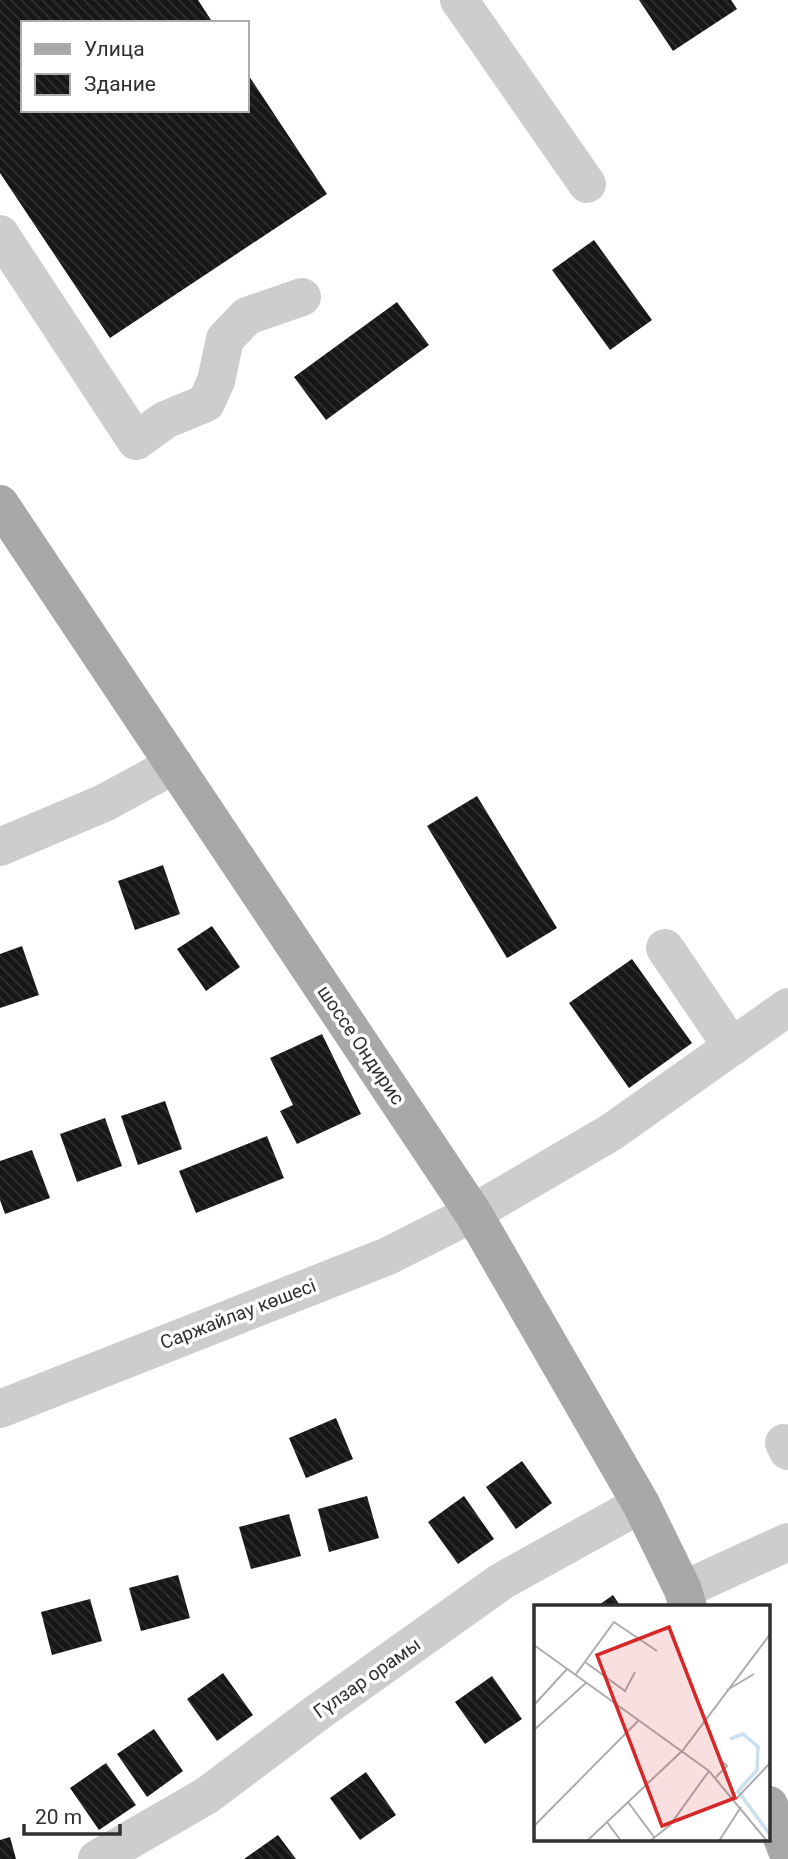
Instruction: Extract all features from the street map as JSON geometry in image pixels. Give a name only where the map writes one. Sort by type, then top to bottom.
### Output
[{"type":"main road","name":"шоссе Ондирис","points":[[0,504],[474,1213],[641,1504],[686,1598]]},
{"type":"main road","points":[[770,1808],[788,1853]]},
{"type":"street","points":[[459,0],[587,184]]},
{"type":"street","points":[[0,234],[136,441],[165,420],[206,403],[216,382],[225,339],[247,316],[303,298]]},
{"type":"street","points":[[0,847],[104,803],[174,765]]},
{"type":"street","points":[[665,948],[732,1047]]},
{"type":"street","name":"Саржайлау көшесі","points":[[0,1409],[388,1255],[474,1213],[610,1133],[788,1007]]},
{"type":"street","name":"Гүлзар орамы","points":[[97,1859],[206,1796],[318,1712],[502,1581],[641,1504]]},
{"type":"street","points":[[686,1598],[788,1542]]},
{"type":"building","points":[[0,0],[198,0],[212,21],[21,21],[21,112],[248,112],[248,75],[327,194],[110,338],[0,173]]},
{"type":"building","points":[[639,0],[731,0],[737,9],[673,51]]},
{"type":"building","points":[[594,240],[652,320],[610,350],[552,270]]},
{"type":"building","points":[[397,302],[429,345],[326,420],[294,377]]},
{"type":"building","points":[[477,796],[557,928],[507,958],[427,826]]},
{"type":"building","points":[[163,865],[180,914],[135,930],[118,881]]},
{"type":"building","points":[[212,926],[240,967],[206,991],[177,949]]},
{"type":"building","points":[[22,946],[39,995],[0,1008],[0,954]]},
{"type":"building","points":[[632,959],[692,1043],[629,1088],[569,1003]]},
{"type":"building","points":[[322,1034],[361,1114],[297,1144],[280,1111],[293,1105],[270,1058]]},
{"type":"building","points":[[165,1101],[182,1149],[138,1165],[121,1116]]},
{"type":"building","points":[[105,1118],[122,1166],[77,1182],[60,1134]]},
{"type":"building","points":[[267,1136],[284,1178],[196,1213],[179,1171]]},
{"type":"building","points":[[32,1150],[50,1198],[5,1214],[0,1200],[0,1161]]},
{"type":"building","points":[[336,1418],[353,1459],[306,1478],[289,1438]]},
{"type":"building","points":[[522,1461],[552,1503],[516,1529],[486,1487]]},
{"type":"building","points":[[367,1496],[379,1538],[329,1552],[318,1509]]},
{"type":"building","points":[[464,1496],[494,1539],[458,1564],[428,1522]]},
{"type":"building","points":[[289,1514],[301,1556],[251,1569],[239,1527]]},
{"type":"building","points":[[178,1575],[190,1618],[141,1631],[129,1588]]},
{"type":"building","points":[[613,1595],[620,1605],[599,1605]]},
{"type":"building","points":[[90,1599],[102,1641],[52,1655],[41,1612]]},
{"type":"building","points":[[223,1673],[253,1715],[217,1741],[187,1699]]},
{"type":"building","points":[[492,1676],[522,1719],[485,1744],[455,1702]]},
{"type":"building","points":[[154,1729],[183,1771],[147,1797],[117,1754]]},
{"type":"building","points":[[106,1763],[136,1805],[99,1830],[70,1788]]},
{"type":"building","points":[[366,1772],[396,1815],[360,1840],[330,1798]]},
{"type":"building","points":[[278,1835],[296,1859],[244,1859]]},
{"type":"building","points":[[10,1837],[16,1859],[0,1859],[0,1840]]}]
